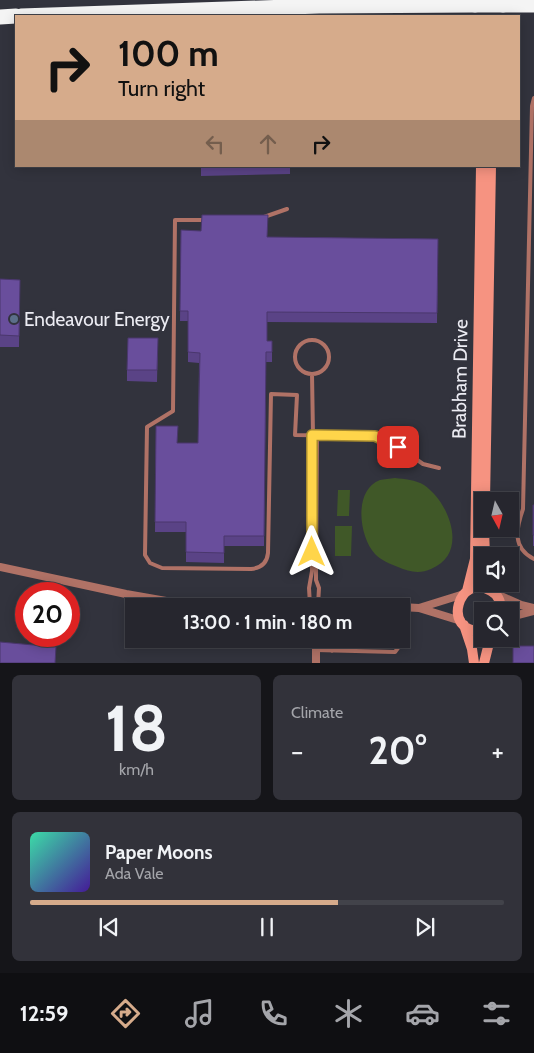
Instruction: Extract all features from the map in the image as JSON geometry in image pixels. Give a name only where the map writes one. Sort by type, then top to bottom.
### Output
[{"type":"highway","points":[[51,15],[319,6],[481,7],[498,2],[534,5]]},
{"type":"highway","points":[[0,17],[15,16]]},
{"type":"main road","points":[[493,15],[498,2]]},
{"type":"main road","name":"Brabham Drive","points":[[463,623],[458,607],[459,600],[465,593],[475,559],[482,167]]},
{"type":"main road","name":"Brabham Drive","points":[[485,492],[490,167]]},
{"type":"main road","points":[[465,593],[474,589]]},
{"type":"main road","points":[[463,623],[474,630]]},
{"type":"main road","points":[[463,623],[472,649],[474,663]]},
{"type":"main road","points":[[484,663],[488,647]]},
{"type":"street","points":[[0,567],[149,598]]},
{"type":"street","points":[[497,592],[520,605],[534,610]]},
{"type":"street","points":[[419,608],[465,593]]},
{"type":"street","points":[[410,608],[419,608],[463,623]]},
{"type":"street","points":[[519,614],[534,610]]},
{"type":"street","points":[[316,650],[316,663]]},
{"type":"lane","points":[[534,98],[532,106],[523,509],[518,522],[518,537],[519,546],[522,551],[534,559]]},
{"type":"lane","points":[[260,218],[287,209]]},
{"type":"lane","points":[[214,221],[175,220],[173,411],[147,427],[145,554],[148,561],[152,565],[162,568],[254,569],[260,567],[265,562],[268,556],[271,394],[297,395],[295,434],[375,436],[399,447],[423,464],[439,468]]},
{"type":"lane","points":[[313,340],[325,346],[329,357],[326,367],[322,371],[312,374],[300,370],[295,359],[298,347],[305,342],[313,340]]},
{"type":"lane","points":[[312,374],[316,580],[319,588],[317,598]]},
{"type":"lane","points":[[313,598],[310,588],[312,572],[314,435]]},
{"type":"lane","points":[[316,650],[395,652],[398,648]]},
{"type":"green space","points":[[395,478],[414,481],[424,485],[433,493],[448,516],[452,528],[450,552],[443,562],[427,571],[410,571],[386,562],[375,554],[365,537],[361,514],[362,503],[366,493],[371,485],[380,480]]},
{"type":"green space","points":[[338,490],[350,490],[349,516],[337,516]]},
{"type":"green space","points":[[335,526],[352,526],[351,556],[335,556]]},
{"type":"building","points":[[202,215],[268,215],[267,237],[438,239],[437,313],[267,312],[267,341],[272,341],[272,352],[266,352],[264,536],[224,536],[224,553],[186,552],[186,522],[155,522],[156,426],[178,426],[177,443],[198,443],[200,353],[188,352],[188,311],[180,311],[181,230],[201,231]]},
{"type":"building","name":"Endeavour Energy","points":[[0,279],[20,280],[19,336],[0,335]]},
{"type":"building","points":[[128,338],[158,338],[157,370],[127,370]]},
{"type":"building","points":[[534,505],[534,535],[533,535]]},
{"type":"building","points":[[0,642],[15,643],[15,647],[56,647],[55,663],[0,663]]},
{"type":"building","points":[[534,646],[534,663],[513,663],[513,647]]},
{"type":"place","name":"Endeavour Energy","points":[[14,319]]},
{"type":"route","points":[[312,552],[312,435],[375,436],[398,447]]}]
